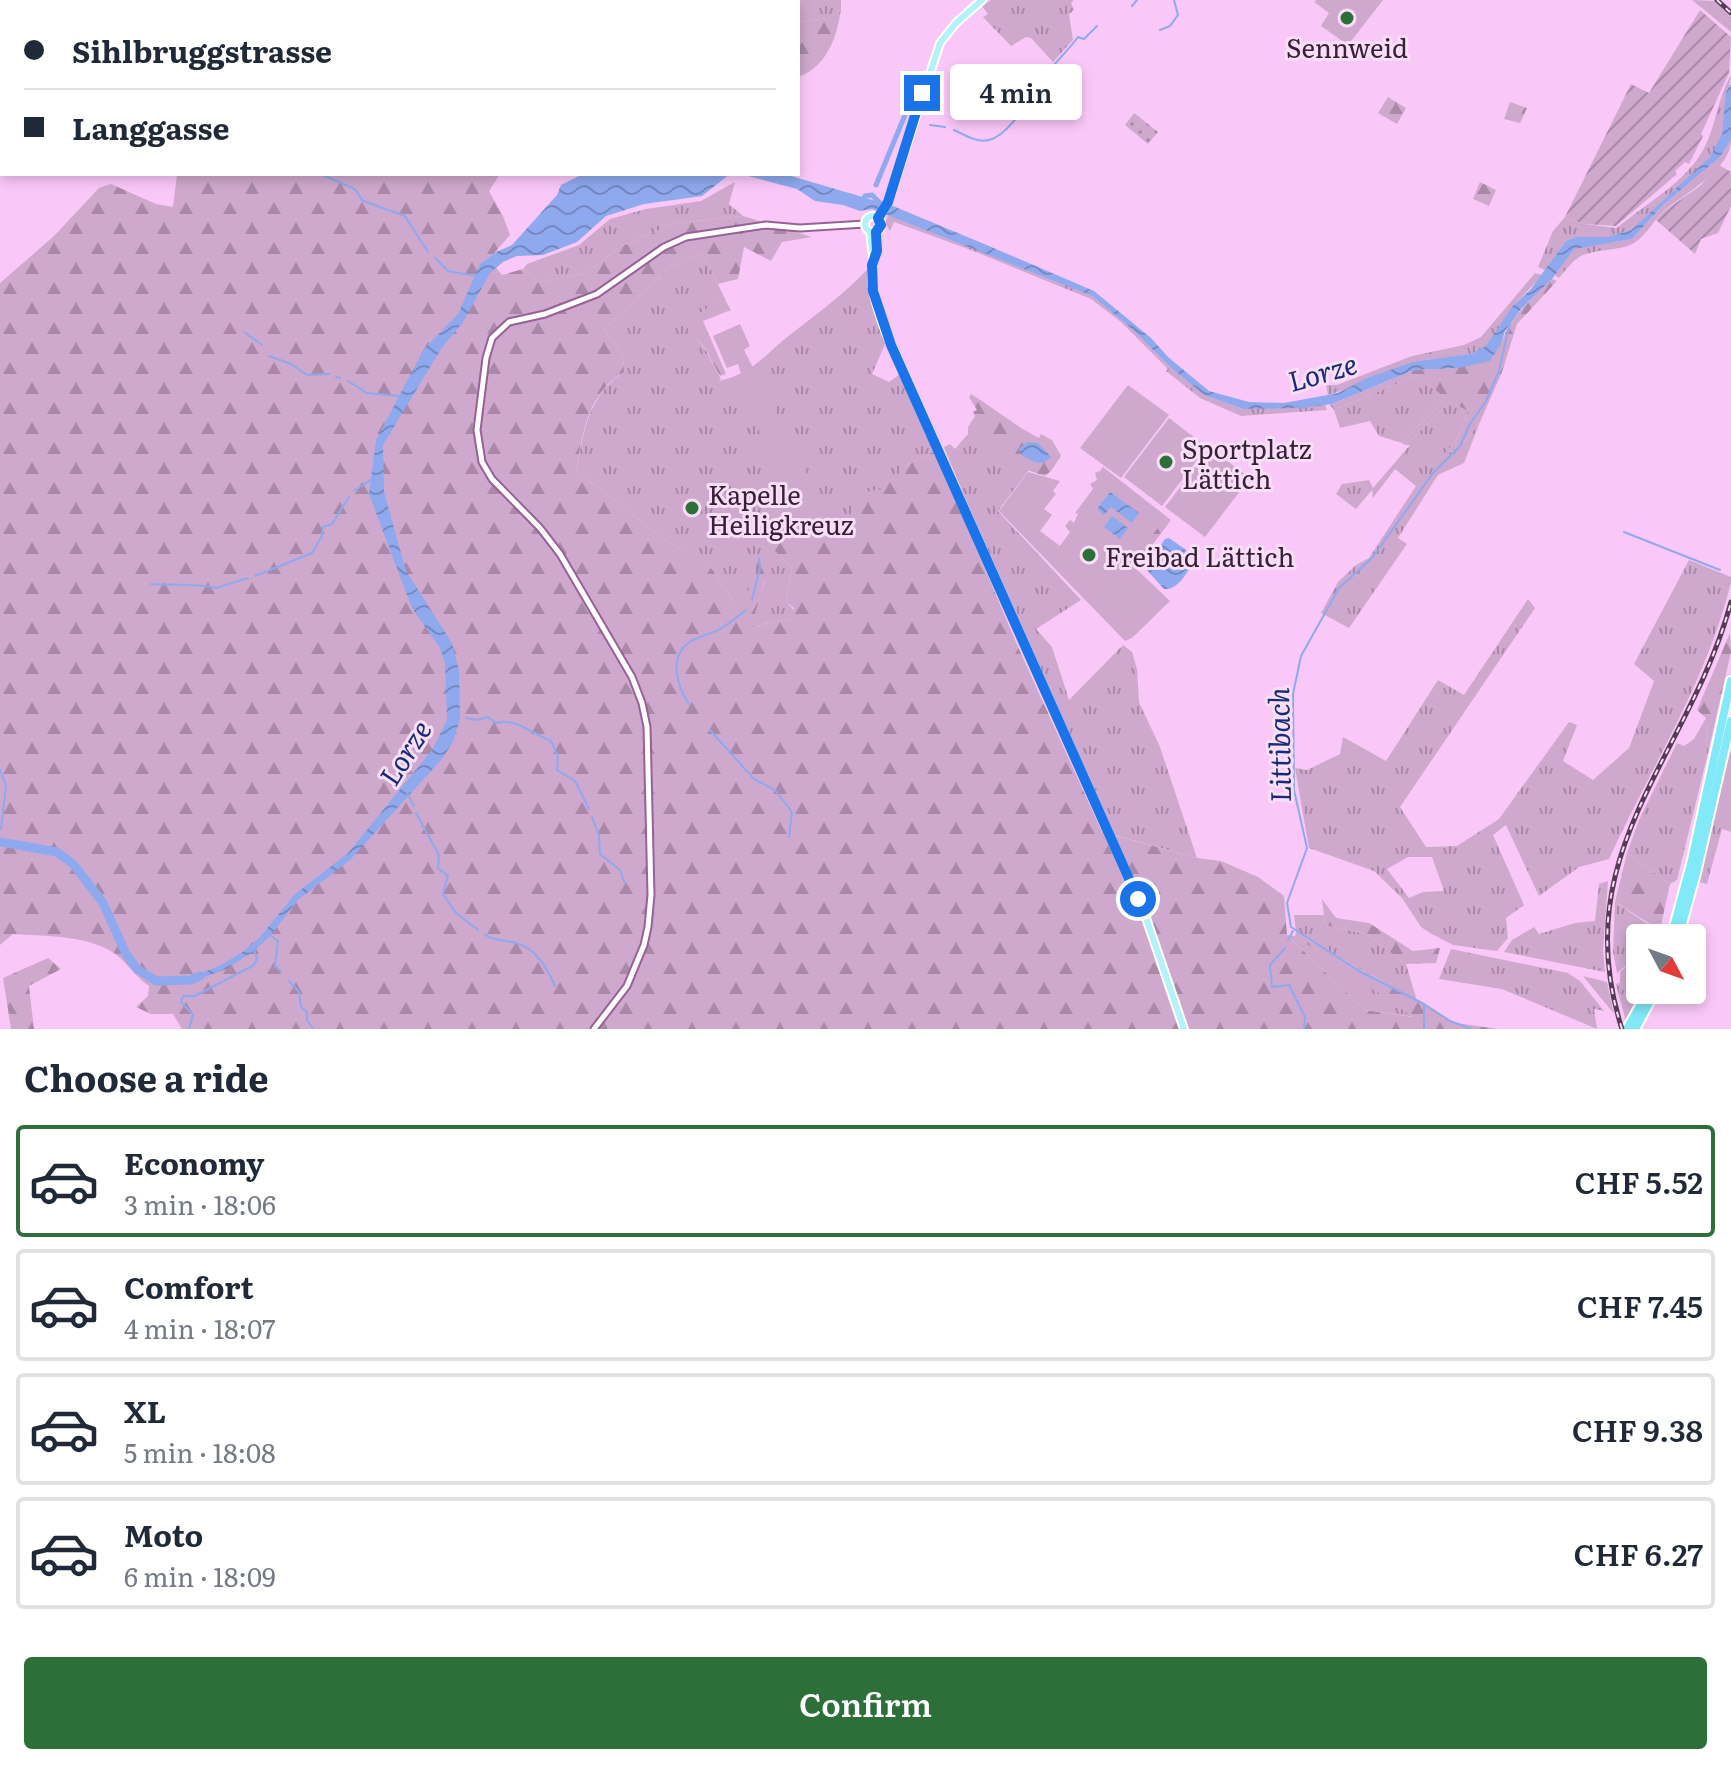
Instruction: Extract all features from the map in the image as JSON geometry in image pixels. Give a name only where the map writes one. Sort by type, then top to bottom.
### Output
[{"type":"highway","points":[[1675,924],[1731,681]]},
{"type":"highway","points":[[1682,924],[1731,721]]},
{"type":"highway","points":[[1632,1027],[1643,1004]]},
{"type":"highway","points":[[1632,1027],[1647,1004]]},
{"type":"main road","points":[[873,232],[881,225],[880,216],[888,202],[940,43],[956,23],[982,0]]},
{"type":"main road","points":[[880,216],[868,218],[865,224],[873,232],[873,291],[886,333],[1145,915],[1184,1029]]},
{"type":"street","points":[[594,1029],[627,986],[640,957],[648,927],[651,895],[647,727],[632,677],[560,554],[540,528],[492,479],[482,462],[477,430],[489,345],[497,331],[509,322],[545,314],[597,294],[664,247],[686,237],[766,225],[800,228],[865,224]]},
{"type":"green space","points":[[800,0],[841,0],[841,9],[829,18],[800,22]]},
{"type":"green space","points":[[991,0],[1074,0],[1071,3],[1074,10],[1069,14],[1073,40],[1053,62],[1031,38],[1026,37],[1011,46],[983,17],[988,14],[982,6]]},
{"type":"green space","name":"Sennweid","points":[[1383,0],[1348,45],[1321,26],[1329,13],[1314,2]]},
{"type":"green space","points":[[1692,0],[1715,1],[1731,17],[1731,32]]},
{"type":"green space","points":[[841,9],[829,50],[816,66],[800,76],[800,22],[828,18]]},
{"type":"green space","points":[[1700,10],[1731,37],[1729,73],[1689,164],[1685,162],[1675,171],[1677,174],[1616,226],[1584,224],[1565,217],[1631,84],[1649,93]]},
{"type":"green space","points":[[1731,75],[1722,134],[1711,157],[1631,230],[1607,237],[1576,237],[1566,241],[1545,270],[1538,267],[1553,231],[1565,217],[1584,224],[1617,228],[1685,174],[1707,143]]},
{"type":"green space","points":[[1388,97],[1406,108],[1397,124],[1378,113]]},
{"type":"green space","points":[[1510,102],[1527,108],[1520,123],[1504,119]]},
{"type":"green space","points":[[1134,113],[1158,132],[1148,144],[1125,125]]},
{"type":"green space","points":[[1731,140],[1724,161],[1716,170],[1665,210],[1636,242],[1581,256],[1559,278],[1555,275],[1574,248],[1632,239],[1663,205],[1720,157]]},
{"type":"green space","points":[[1719,165],[1731,172],[1731,206],[1718,233],[1701,239],[1695,254],[1656,220],[1700,186]]},
{"type":"green space","points":[[177,176],[499,176],[489,191],[510,235],[489,259],[502,275],[523,269],[538,282],[587,273],[620,247],[676,223],[743,216],[812,237],[782,242],[771,261],[744,247],[738,279],[718,284],[705,257],[697,255],[668,268],[604,330],[623,356],[624,372],[612,380],[595,402],[584,429],[577,471],[691,560],[712,569],[735,603],[752,584],[756,559],[762,562],[765,579],[751,628],[794,619],[794,608],[786,602],[792,568],[774,550],[782,540],[847,526],[861,493],[882,489],[907,465],[935,451],[1018,647],[1102,832],[1197,858],[1221,861],[1258,877],[1284,896],[1287,935],[1364,1010],[1413,1017],[1295,936],[1296,933],[1456,1023],[1498,1029],[182,1029],[173,1014],[151,1014],[136,1007],[148,996],[149,986],[107,949],[73,939],[13,934],[0,945],[0,283],[54,236],[99,188],[111,184],[156,204],[173,207]]},
{"type":"green space","points":[[735,182],[729,204],[743,216],[676,223],[620,247],[587,273],[538,282],[523,269],[527,264],[579,245],[610,219],[646,209],[701,201]]},
{"type":"green space","points":[[1480,182],[1496,190],[1489,206],[1473,199]]},
{"type":"green space","points":[[888,215],[1092,296],[1204,395],[1243,409],[1325,405],[1327,410],[1241,416],[1200,398],[1166,371],[1168,369],[1121,322],[1091,299],[894,222],[890,231],[885,223]]},
{"type":"green space","points":[[697,255],[705,257],[727,303],[717,301],[688,328],[705,349],[721,379],[719,381],[731,378],[758,362],[868,269],[870,299],[886,342],[872,374],[889,382],[900,374],[935,451],[907,465],[847,526],[782,540],[774,550],[792,568],[786,602],[796,612],[794,619],[750,628],[765,580],[756,559],[752,585],[735,603],[712,569],[691,561],[682,550],[577,471],[590,415],[603,391],[624,372],[623,356],[604,330],[668,268]]},
{"type":"green space","points":[[1535,273],[1542,275],[1512,308],[1487,346],[1471,354],[1446,358],[1328,395],[1326,385],[1337,385],[1412,356],[1464,345],[1481,337]]},
{"type":"green space","points":[[1552,279],[1557,281],[1517,324],[1502,372],[1480,422],[1462,445],[1441,458],[1457,439],[1468,411],[1450,402],[1405,445],[1402,443],[1445,398],[1418,375],[1334,410],[1330,405],[1414,370],[1459,368],[1501,344],[1516,316]]},
{"type":"green space","points":[[717,301],[727,303],[731,310],[703,321],[726,374],[720,376],[705,348],[688,329],[689,321]]},
{"type":"green space","points":[[740,324],[750,346],[744,350],[830,520],[792,535],[738,364],[727,368],[713,336]]},
{"type":"green space","points":[[1418,375],[1445,398],[1402,443],[1379,436],[1370,421],[1340,428],[1334,410]]},
{"type":"green space","points":[[1128,385],[1169,415],[1121,478],[1080,448]]},
{"type":"green space","points":[[971,394],[1030,433],[1052,440],[1061,456],[1051,471],[1045,476],[1024,469],[968,427],[975,416],[973,412],[977,410],[969,397]]},
{"type":"green space","points":[[1450,402],[1468,411],[1457,439],[1444,455],[1462,445],[1480,422],[1464,463],[1438,475],[1398,538],[1407,544],[1349,628],[1321,613],[1338,582],[1356,565],[1369,558],[1416,486],[1395,469],[1373,498],[1372,490],[1356,509],[1336,494],[1342,484],[1369,480],[1373,488],[1410,445],[1405,445]]},
{"type":"green space","name":"Sportplatz Lättich","points":[[1169,418],[1207,447],[1162,506],[1124,477]]},
{"type":"green space","points":[[968,427],[1029,470],[998,511],[1081,600],[1036,629],[1052,647],[1069,700],[1123,645],[1132,652],[1137,669],[1139,702],[1160,747],[1197,858],[1114,835],[1023,637],[944,447],[950,444],[955,449],[968,434]]},
{"type":"green space","points":[[1210,448],[1250,478],[1205,537],[1165,507]]},
{"type":"green space","points":[[1103,467],[1171,520],[1115,595],[1100,471]]},
{"type":"green space","name":"Freibad Lättich","points":[[1099,471],[1165,518],[1131,564],[1170,601],[1132,638],[1125,641],[999,511],[1028,472],[1060,481],[1053,491],[1056,494],[1044,509],[1052,515],[1040,531],[1060,546],[1070,532],[1065,526],[1070,520],[1074,523],[1078,514],[1075,513],[1093,489],[1090,484],[1097,480],[1095,473]]},
{"type":"green space","points":[[1689,560],[1731,577],[1721,619],[1693,689],[1609,859],[1579,867],[1539,896],[1506,825],[1493,835],[1524,905],[1506,918],[1508,938],[1497,951],[1453,945],[1430,933],[1421,927],[1402,898],[1374,871],[1309,848],[1295,768],[1307,770],[1340,754],[1343,737],[1386,761],[1438,680],[1464,695],[1528,599],[1535,608],[1400,807],[1426,847],[1457,846],[1499,819],[1569,722],[1577,725],[1563,761],[1593,780],[1629,748],[1654,681],[1634,664]],"holes":[[[1408,857],[1432,857],[1444,891],[1423,892],[1409,898],[1387,869]]]},
{"type":"green space","points":[[1730,633],[1731,652],[1707,757],[1706,718],[1697,710]]},
{"type":"green space","points":[[1706,718],[1707,757],[1677,880],[1670,884],[1627,853],[1639,820],[1677,743],[1684,746],[1694,739]]},
{"type":"green space","points":[[1731,743],[1731,832],[1722,829],[1707,884],[1699,882]]},
{"type":"green space","points":[[1627,853],[1670,884],[1661,924],[1650,924],[1615,902]]},
{"type":"green space","points":[[1608,881],[1603,950],[1605,972],[1504,952],[1512,940],[1534,927],[1539,934],[1575,923],[1595,921],[1599,884]]},
{"type":"green space","points":[[1322,899],[1336,918],[1369,923],[1413,951],[1440,948],[1436,963],[1406,964],[1366,934],[1325,925]]},
{"type":"green space","points":[[1615,902],[1648,924],[1626,924],[1626,967],[1617,973],[1613,952]]},
{"type":"green space","points":[[1294,915],[1324,915],[1325,925],[1366,934],[1406,964],[1417,1001],[1296,933]]},
{"type":"green space","points":[[1287,935],[1295,936],[1415,1017],[1364,1010]]},
{"type":"green space","points":[[1451,949],[1568,973],[1580,981],[1604,1011],[1594,1009],[1597,1029],[1502,989],[1439,979]]},
{"type":"green space","points":[[48,958],[61,969],[29,986],[34,1029],[11,1029],[3,978]]},
{"type":"green space","points":[[1626,967],[1626,995],[1620,983],[1620,972]]},
{"type":"green space","points":[[1583,976],[1607,982],[1614,1014]]},
{"type":"green space","points":[[1620,983],[1626,995],[1626,1004],[1632,1007],[1626,1022],[1616,984]]},
{"type":"water","points":[[1731,84],[1731,140],[1720,157],[1663,205],[1632,239],[1574,249],[1552,279],[1521,309],[1505,331],[1490,361],[1459,368],[1414,370],[1332,404],[1303,408],[1243,409],[1204,395],[1092,296],[872,209],[860,211],[815,201],[797,189],[748,176],[791,176],[893,206],[989,246],[1094,291],[1209,391],[1249,402],[1284,403],[1338,393],[1367,378],[1413,362],[1471,354],[1486,346],[1512,307],[1530,290],[1566,241],[1576,237],[1607,237],[1631,230],[1710,157],[1722,134],[1726,92]]},
{"type":"water","points":[[579,176],[727,176],[702,196],[644,204],[606,216],[577,242],[543,255],[517,256],[490,273],[463,322],[441,349],[383,445],[384,492],[406,571],[452,643],[459,671],[460,719],[453,742],[442,759],[350,860],[298,900],[253,952],[224,970],[190,982],[189,978],[221,965],[244,951],[261,936],[294,895],[348,853],[432,750],[447,720],[445,663],[440,648],[412,608],[369,494],[376,440],[424,349],[458,314],[480,264],[512,245],[557,195],[561,185]]},
{"type":"water","points":[[1027,442],[1038,443],[1051,457],[1040,463],[1021,455],[1019,449]]},
{"type":"water","points":[[1110,492],[1139,513],[1132,523],[1111,507],[1104,515],[1097,509]]},
{"type":"water","points":[[1112,516],[1128,528],[1120,539],[1104,527]]},
{"type":"water","points":[[1169,538],[1186,550],[1192,564],[1177,584],[1164,589],[1145,568],[1165,539]]},
{"type":"waterway","points":[[1132,6],[1137,0]]},
{"type":"waterway","points":[[1160,30],[1170,26],[1178,15],[1174,0]]},
{"type":"waterway","points":[[954,130],[980,140],[989,140],[1006,130],[1078,37],[1084,39],[1097,26]]},
{"type":"waterway","points":[[876,185],[905,115]]},
{"type":"waterway","points":[[930,125],[945,127]]},
{"type":"waterway","points":[[325,176],[355,189],[363,201],[405,216],[428,252]]},
{"type":"waterway","points":[[863,201],[865,196],[872,195],[884,207]]},
{"type":"waterway","points":[[435,258],[448,271],[476,276]]},
{"type":"waterway","name":"Littibach","points":[[1472,1029],[1450,1021],[1359,971],[1291,927],[1287,903],[1307,848],[1294,790],[1293,694],[1301,656],[1339,588],[1372,558],[1433,473],[1460,446],[1499,371],[1510,322]]},
{"type":"waterway","points":[[244,332],[262,345]]},
{"type":"waterway","points":[[269,356],[291,364],[307,375],[329,374]]},
{"type":"waterway","points":[[336,377],[340,378]]},
{"type":"waterway","points":[[348,381],[367,393],[399,396]]},
{"type":"waterway","points":[[354,491],[373,478]]},
{"type":"waterway","points":[[255,576],[312,553],[322,536],[323,527],[332,524],[349,497]]},
{"type":"waterway","points":[[1624,532],[1720,570]]},
{"type":"waterway","points":[[752,600],[760,568],[759,558]]},
{"type":"waterway","points":[[151,584],[216,588],[248,578]]},
{"type":"waterway","points":[[689,704],[677,672],[683,648],[723,627],[746,610]]},
{"type":"waterway","points":[[466,718],[477,720],[488,717],[496,723],[510,722],[551,741],[558,757],[557,770],[575,781],[589,809]]},
{"type":"waterway","points":[[710,730],[754,779],[775,790],[792,812],[789,837]]},
{"type":"waterway","points":[[0,770],[6,786],[1,829]]},
{"type":"waterway","points":[[407,793],[414,806]]},
{"type":"waterway","points":[[416,813],[439,855],[438,868],[448,876],[443,894],[455,912],[478,930]]},
{"type":"waterway","points":[[592,817],[599,835],[600,854],[620,870],[625,884]]},
{"type":"waterway","name":"Lorze","points":[[0,842],[57,852],[74,865],[103,903],[126,954],[137,969],[156,981],[190,980],[200,976]]},
{"type":"waterway","points":[[1288,940],[1293,931]]},
{"type":"waterway","points":[[484,934],[529,949],[544,966],[555,986]]},
{"type":"waterway","points":[[270,935],[278,941],[275,966],[281,971]]},
{"type":"waterway","points":[[1285,948],[1270,965],[1272,987],[1289,985],[1305,1017],[1304,1029]]},
{"type":"waterway","points":[[189,1029],[193,1015],[181,1002],[183,996],[195,996],[254,965],[257,959],[254,949]]},
{"type":"waterway","points":[[289,981],[299,992],[301,1007],[307,1012],[307,1020],[313,1029]]},
{"type":"waterway","points":[[1424,1006],[1424,1029]]},
{"type":"railway","points":[[1717,0],[1731,13]]},
{"type":"railway","points":[[1622,1029],[1609,966],[1609,910],[1620,857],[1639,808],[1712,658],[1731,602]]},
{"type":"place","name":"Sennweid","points":[[1347,18]]},
{"type":"place","name":"Sportplatz Lättich","points":[[1166,462]]},
{"type":"place","name":"Kapelle Heiligkreuz","points":[[692,508]]},
{"type":"place","name":"Freibad Lättich","points":[[1089,555]]},
{"type":"route","points":[[922,93],[888,202],[878,218],[881,225],[876,232],[877,251],[872,265],[875,302],[891,345],[1138,899]]}]
